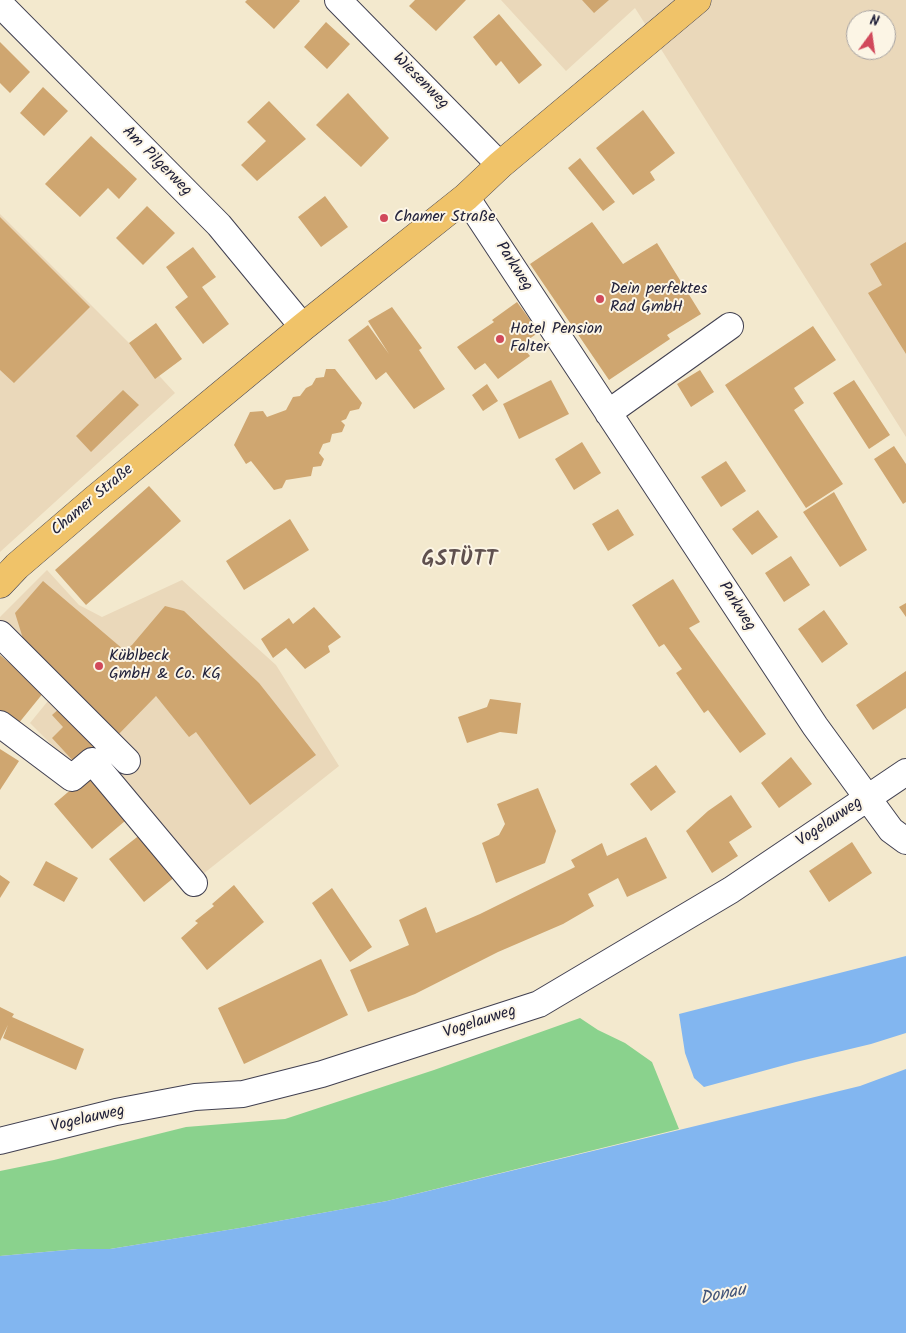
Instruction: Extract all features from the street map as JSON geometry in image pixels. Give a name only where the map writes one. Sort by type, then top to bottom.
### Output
[{"type":"main road","name":"Chamer Straße","points":[[0,584],[17,566],[94,500],[303,327],[466,197],[500,165],[696,0]]},
{"type":"street","name":"Wiesenweg","points":[[338,0],[500,165]]},
{"type":"street","name":"Am Pilgerweg","points":[[0,4],[219,225],[303,327]]},
{"type":"street","name":"Parkweg","points":[[466,197],[814,726],[891,830],[906,841]]},
{"type":"street","points":[[608,412],[730,326]]},
{"type":"street","points":[[0,634],[127,762]]},
{"type":"street","points":[[0,724],[72,778],[92,761],[194,883]]},
{"type":"street","name":"Vogelauweg","points":[[0,1141],[116,1112],[194,1097],[242,1094],[322,1074],[539,1004],[731,890],[906,772]]},
{"type":"shaded area","points":[[501,0],[906,0],[906,437],[635,8],[566,71]]},
{"type":"shaded area","points":[[0,214],[129,343],[175,393],[0,552]]},
{"type":"shaded area","points":[[47,570],[79,605],[102,617],[182,580],[276,665],[339,766],[198,878],[94,748],[73,766],[30,723],[52,696],[0,648],[0,617]]},
{"type":"green space","points":[[580,1018],[598,1030],[625,1043],[652,1062],[679,1129],[387,1201],[246,1227],[110,1249],[78,1249],[0,1256],[0,1171],[54,1160],[186,1127],[285,1119],[434,1070]]},
{"type":"water","points":[[906,956],[906,1033],[871,1044],[704,1087],[694,1078],[685,1053],[679,1014]]},
{"type":"water","name":"Donau","points":[[906,1069],[906,1333],[0,1333],[0,1256],[78,1249],[110,1249],[246,1227],[387,1201],[860,1086]]},
{"type":"building","points":[[247,0],[300,1],[274,29],[245,2]]},
{"type":"building","points":[[415,0],[466,0],[436,31],[409,6]]},
{"type":"building","points":[[582,0],[609,0],[594,13]]},
{"type":"building","points":[[499,14],[542,65],[519,84],[501,61],[496,66],[473,37]]},
{"type":"building","points":[[326,22],[350,44],[327,69],[304,47]]},
{"type":"building","points":[[0,42],[30,72],[10,93],[0,83]]},
{"type":"building","points":[[43,87],[68,111],[44,136],[20,113]]},
{"type":"building","points":[[348,93],[389,138],[361,167],[316,125]]},
{"type":"building","points":[[269,101],[306,139],[257,181],[241,165],[266,141],[247,122]]},
{"type":"building","points":[[643,110],[675,153],[650,172],[655,180],[633,195],[596,148]]},
{"type":"building","points":[[91,136],[137,179],[119,199],[108,188],[80,217],[45,184]]},
{"type":"building","points":[[580,158],[615,202],[603,211],[568,168]]},
{"type":"building","points":[[325,196],[348,227],[321,247],[298,217]]},
{"type":"building","points":[[147,206],[175,233],[143,265],[116,238]]},
{"type":"building","points":[[0,217],[90,307],[14,383],[0,370]]},
{"type":"building","name":"Dein perfektes Rad GmbH","points":[[592,222],[623,264],[657,243],[701,314],[667,335],[670,339],[609,380],[530,264]]},
{"type":"building","points":[[906,242],[906,354],[868,293],[882,285],[870,264]]},
{"type":"building","points":[[193,247],[216,277],[202,287],[229,324],[203,344],[175,307],[188,297],[166,267]]},
{"type":"building","name":"Hotel Pension Falter","points":[[517,302],[539,332],[521,345],[530,356],[498,379],[485,363],[475,370],[457,347],[494,322],[492,320]]},
{"type":"building","points":[[392,307],[422,348],[419,350],[445,389],[414,409],[386,372],[376,380],[348,340],[368,325],[389,354],[368,321]]},
{"type":"building","points":[[156,323],[182,359],[155,379],[129,343]]},
{"type":"building","points":[[813,326],[836,360],[794,388],[804,403],[794,410],[843,484],[806,508],[725,385]]},
{"type":"building","points":[[326,369],[335,369],[362,403],[359,409],[350,411],[346,419],[341,421],[345,425],[342,432],[332,434],[330,442],[323,444],[319,453],[324,459],[321,466],[313,467],[311,476],[286,480],[282,488],[274,490],[251,461],[246,464],[234,445],[250,412],[263,411],[267,417],[286,410],[293,397],[300,396],[306,388],[312,385],[316,378],[324,377]]},
{"type":"building","points":[[700,370],[714,392],[691,407],[677,384]]},
{"type":"building","points":[[551,380],[569,414],[519,439],[503,404]]},
{"type":"building","points":[[854,380],[890,435],[869,449],[833,393]]},
{"type":"building","points":[[487,384],[498,401],[483,411],[472,395]]},
{"type":"building","points":[[123,390],[139,405],[91,452],[76,436]]},
{"type":"building","points":[[582,442],[601,473],[574,490],[555,459]]},
{"type":"building","points":[[894,446],[906,464],[906,502],[903,504],[874,459]]},
{"type":"building","points":[[726,461],[746,491],[721,507],[701,477]]},
{"type":"building","points":[[149,486],[181,521],[86,605],[55,570]]},
{"type":"building","points":[[834,492],[867,550],[840,567],[803,512]]},
{"type":"building","points":[[618,509],[634,535],[608,551],[592,524]]},
{"type":"building","points":[[758,510],[778,537],[752,555],[732,529]]},
{"type":"building","points":[[290,519],[309,550],[244,590],[226,561]]},
{"type":"building","points":[[791,556],[810,585],[784,602],[765,573]]},
{"type":"building","points":[[673,579],[700,622],[689,628],[766,734],[740,753],[708,710],[704,713],[676,673],[682,669],[664,644],[659,647],[632,605]]},
{"type":"building","points":[[43,581],[124,650],[132,645],[165,606],[184,611],[259,683],[316,755],[250,805],[196,732],[189,737],[156,696],[114,739],[25,645],[15,613]]},
{"type":"building","points":[[906,603],[906,617],[899,607]]},
{"type":"building","points":[[314,607],[341,637],[328,646],[330,652],[305,669],[286,648],[273,658],[261,639],[289,618],[293,624]]},
{"type":"building","points":[[824,610],[848,644],[822,663],[798,629]]},
{"type":"building","points":[[0,655],[44,692],[14,729],[0,717]]},
{"type":"building","points":[[906,671],[906,708],[873,730],[856,705]]},
{"type":"building","points":[[490,699],[521,703],[517,734],[500,732],[467,743],[458,717],[487,707]]},
{"type":"building","points":[[60,708],[96,745],[76,764],[52,738],[63,727],[52,715]]},
{"type":"building","points":[[0,749],[19,761],[0,790]]},
{"type":"building","points":[[791,757],[812,784],[779,808],[761,783]]},
{"type":"building","points":[[656,765],[676,792],[651,811],[630,784]]},
{"type":"building","points":[[87,776],[125,821],[92,849],[54,804]]},
{"type":"building","points":[[538,788],[556,831],[545,863],[496,883],[482,843],[499,835],[505,824],[497,804]]},
{"type":"building","points":[[731,795],[752,827],[729,842],[738,856],[712,873],[686,831],[708,811]]},
{"type":"building","points":[[141,834],[176,876],[144,902],[109,859]]},
{"type":"building","points":[[646,837],[667,878],[627,897],[618,878],[588,894],[594,906],[563,924],[498,952],[415,994],[368,1012],[350,970],[409,945],[399,920],[426,907],[436,933],[480,914],[575,867],[571,860],[602,843],[607,856]]},
{"type":"building","points":[[852,842],[872,873],[829,902],[809,871]]},
{"type":"building","points":[[46,861],[78,878],[64,902],[33,885]]},
{"type":"building","points":[[0,875],[10,882],[0,898]]},
{"type":"building","points":[[234,885],[264,922],[207,970],[181,938],[198,923],[195,921],[214,906],[212,904]]},
{"type":"building","points":[[332,888],[372,947],[350,962],[312,903]]},
{"type":"building","points":[[321,959],[348,1015],[244,1064],[218,1008]]},
{"type":"building","points":[[0,1007],[14,1014],[12,1017],[84,1049],[76,1070],[3,1038],[8,1025],[0,1041]]},
{"type":"place","name":"Chamer Straße","points":[[384,218]]},
{"type":"place","name":"Dein perfektes Rad GmbH","points":[[600,299]]},
{"type":"place","name":"Hotel Pension Falter","points":[[500,339]]},
{"type":"place","name":"Küblbeck GmbH & Co. KG","points":[[99,666]]},
{"type":"district","name":"GSTÜTT","points":[[460,561]]}]
